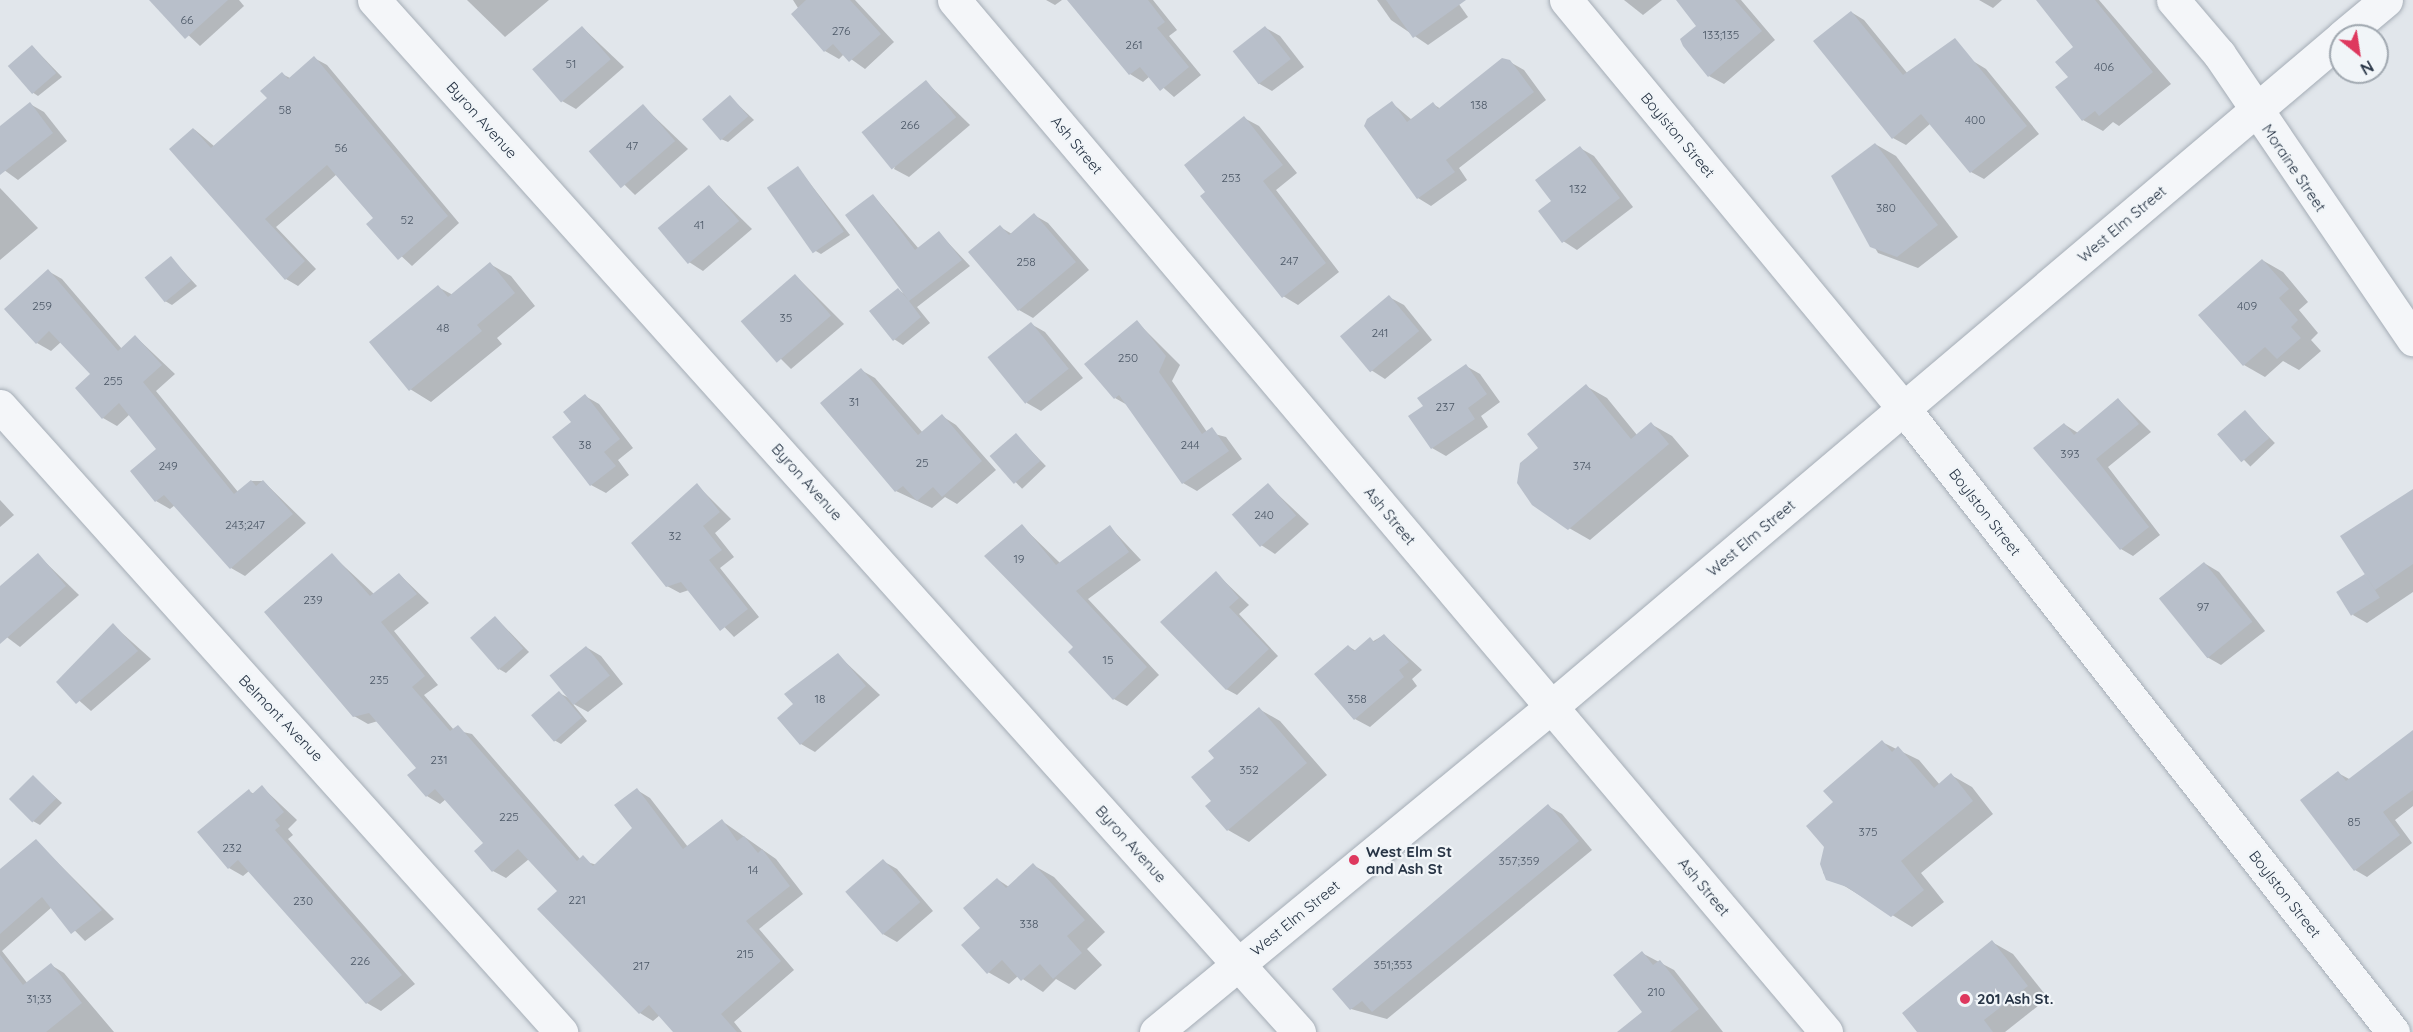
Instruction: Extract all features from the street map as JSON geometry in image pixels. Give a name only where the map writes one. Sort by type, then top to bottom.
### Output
[{"type":"street","name":"Byron Avenue","points":[[374,0],[1299,1032]]},
{"type":"street","name":"Ash Street","points":[[954,0],[1826,1032]]},
{"type":"street","name":"Boylston Street","points":[[1566,0],[1904,409],[2393,1032]]},
{"type":"street","name":"Moraine Street","points":[[2173,0],[2219,54],[2255,111],[2413,339]]},
{"type":"street","name":"West Elm Street","points":[[2357,24],[2386,0]]},
{"type":"street","name":"West Elm Street","points":[[1156,1032],[1551,706],[2329,48]]},
{"type":"street","name":"Belmont Avenue","points":[[0,406],[561,1032]]},
{"type":"building","points":[[149,0],[228,0],[185,39]]},
{"type":"building","points":[[806,0],[850,0],[881,34],[849,62],[833,44],[824,52],[791,14]]},
{"type":"building","points":[[1067,0],[1148,0],[1165,22],[1157,28],[1189,67],[1160,91],[1140,67],[1129,75]]},
{"type":"building","points":[[1386,0],[1466,0],[1413,38]]},
{"type":"building","points":[[1676,0],[1735,0],[1762,31],[1708,77],[1680,39],[1696,26]]},
{"type":"building","points":[[2036,0],[2095,0],[2153,72],[2099,116],[2095,111],[2082,121],[2055,87],[2068,77],[2055,62],[2073,47]]},
{"type":"building","points":[[1851,11],[1903,75],[1955,38],[2027,126],[1970,173],[1921,114],[1892,139],[1813,41]]},
{"type":"building","points":[[582,26],[611,59],[561,103],[532,69]]},
{"type":"building","points":[[1265,26],[1291,59],[1259,84],[1233,51]]},
{"type":"building","points":[[32,45],[56,73],[32,94],[8,66]]},
{"type":"building","points":[[314,56],[448,216],[398,260],[366,224],[373,218],[327,165],[265,219],[305,261],[285,280],[169,149],[193,128],[211,148],[267,98],[260,91],[282,72],[288,79]]},
{"type":"building","points":[[1502,58],[1510,60],[1534,92],[1446,160],[1455,172],[1417,199],[1364,126],[1367,119],[1392,101],[1407,122],[1433,102],[1438,109]]},
{"type":"building","points":[[926,80],[956,117],[892,170],[861,132]]},
{"type":"building","points":[[730,95],[748,116],[720,140],[702,119]]},
{"type":"building","points":[[30,102],[53,133],[0,175],[0,126]]},
{"type":"building","points":[[643,104],[675,141],[621,188],[589,151]]},
{"type":"building","points":[[1244,116],[1283,165],[1263,181],[1326,263],[1282,298],[1200,196],[1205,192],[1184,165]]},
{"type":"building","points":[[1875,143],[1938,225],[1897,257],[1870,247],[1831,176]]},
{"type":"building","points":[[1580,146],[1620,198],[1562,243],[1538,211],[1551,201],[1535,180]]},
{"type":"building","points":[[798,166],[844,232],[813,253],[767,188]]},
{"type":"building","points":[[709,185],[739,221],[688,264],[658,228]]},
{"type":"building","points":[[873,194],[915,250],[939,231],[962,260],[909,301],[845,215]]},
{"type":"building","points":[[1034,213],[1076,262],[1018,311],[968,252],[1000,225],[1009,235]]},
{"type":"building","points":[[171,256],[191,281],[165,302],[145,277]]},
{"type":"building","points":[[2262,259],[2289,289],[2279,298],[2298,320],[2291,327],[2301,338],[2277,359],[2265,347],[2243,366],[2198,315]]},
{"type":"building","points":[[490,262],[515,293],[477,325],[482,331],[409,391],[369,342],[438,285],[448,297]]},
{"type":"building","points":[[48,269],[118,351],[135,335],[162,365],[143,382],[234,494],[251,480],[256,486],[263,480],[293,514],[230,569],[164,495],[155,502],[130,471],[156,449],[119,403],[102,419],[75,388],[90,374],[49,331],[36,344],[4,309]]},
{"type":"building","points":[[795,274],[831,316],[777,363],[741,321]]},
{"type":"building","points":[[898,288],[921,317],[893,341],[869,311]]},
{"type":"building","points":[[1389,295],[1419,331],[1370,372],[1340,336]]},
{"type":"building","points":[[1137,320],[1166,356],[1159,372],[1202,434],[1212,427],[1229,451],[1182,484],[1119,395],[1114,399],[1084,364]]},
{"type":"building","points":[[1031,322],[1069,369],[1025,404],[987,357]]},
{"type":"building","points":[[1466,364],[1487,394],[1468,408],[1475,419],[1431,449],[1408,416],[1423,406],[1417,398]]},
{"type":"building","points":[[861,368],[918,435],[942,414],[982,461],[942,497],[933,487],[917,501],[903,486],[895,492],[820,403]]},
{"type":"building","points":[[1586,384],[1631,439],[1651,422],[1669,444],[1568,530],[1532,505],[1517,483],[1520,463],[1538,448],[1527,434]]},
{"type":"building","points":[[585,394],[620,439],[604,452],[616,466],[590,486],[552,437],[571,422],[563,412]]},
{"type":"building","points":[[2118,398],[2139,424],[2096,459],[2149,527],[2120,550],[2033,448],[2064,423],[2074,435]]},
{"type":"building","points":[[2245,410],[2269,438],[2241,462],[2217,434]]},
{"type":"building","points":[[1016,433],[1040,461],[1014,484],[990,456]]},
{"type":"building","points":[[697,483],[720,512],[703,526],[722,550],[709,560],[748,609],[720,631],[681,582],[666,587],[631,543]]},
{"type":"building","points":[[1268,483],[1296,515],[1260,547],[1232,514]]},
{"type":"building","points":[[2413,489],[2413,564],[2375,590],[2340,536]]},
{"type":"building","points":[[1022,524],[1056,565],[1110,525],[1129,552],[1076,591],[1147,667],[1113,700],[1068,652],[1073,647],[984,556]]},
{"type":"building","points":[[38,553],[66,586],[0,644],[0,586]]},
{"type":"building","points":[[332,553],[370,596],[399,573],[417,594],[381,622],[425,676],[412,687],[450,731],[458,725],[577,861],[583,855],[593,866],[632,828],[614,805],[637,788],[683,849],[722,819],[737,841],[744,836],[758,853],[762,849],[790,886],[746,921],[781,961],[721,1014],[737,1032],[673,1032],[649,1005],[639,1014],[537,909],[557,891],[518,849],[492,872],[474,851],[483,843],[435,789],[426,797],[407,775],[416,768],[369,713],[353,717],[264,612]]},
{"type":"building","points":[[2204,562],[2252,622],[2207,658],[2159,599]]},
{"type":"building","points":[[1216,571],[1239,598],[1229,607],[1269,649],[1226,690],[1160,622]]},
{"type":"building","points":[[2365,574],[2380,598],[2351,616],[2336,592]]},
{"type":"building","points":[[495,616],[523,648],[498,670],[470,638]]},
{"type":"building","points":[[113,623],[138,651],[76,704],[56,682]]},
{"type":"building","points":[[1384,634],[1409,662],[1399,670],[1404,677],[1354,720],[1314,674],[1348,645],[1354,651],[1370,637],[1374,642]]},
{"type":"building","points":[[586,646],[610,676],[573,705],[549,676]]},
{"type":"building","points":[[838,653],[866,686],[800,745],[777,718],[793,704],[784,694]]},
{"type":"building","points":[[559,691],[582,717],[554,742],[531,715]]},
{"type":"building","points":[[1259,707],[1307,763],[1227,831],[1205,806],[1211,801],[1191,777],[1214,758],[1208,751]]},
{"type":"building","points":[[2413,730],[2413,790],[2383,812],[2400,835],[2354,871],[2300,800],[2338,771],[2346,781]]},
{"type":"building","points":[[1882,740],[1892,752],[1898,746],[1934,788],[1951,773],[1973,801],[1901,861],[1924,890],[1891,917],[1847,887],[1826,880],[1820,864],[1824,847],[1806,826],[1833,802],[1823,791]]},
{"type":"building","points":[[33,775],[56,798],[32,822],[9,799]]},
{"type":"building","points":[[262,785],[284,812],[275,820],[280,826],[275,830],[402,975],[366,1004],[238,860],[228,869],[197,832],[249,789],[252,794]]},
{"type":"building","points":[[1548,804],[1579,841],[1372,1012],[1362,1001],[1350,1010],[1332,989]]},
{"type":"building","points":[[36,839],[102,910],[71,934],[42,897],[0,934],[0,869]]},
{"type":"building","points":[[883,859],[920,902],[883,935],[845,892]]},
{"type":"building","points":[[1033,863],[1085,920],[1067,936],[1082,953],[1053,979],[1040,964],[1021,981],[1002,960],[987,974],[961,945],[980,928],[963,908],[997,878],[1006,888]]},
{"type":"building","name":"201 Ash St.","points":[[1992,940],[2028,986],[1984,1020],[1993,1032],[1917,1032],[1902,1013]]},
{"type":"building","points":[[1642,951],[1653,965],[1660,960],[1699,1009],[1670,1032],[1617,1032],[1642,1012],[1613,975]]},
{"type":"building","points":[[0,955],[23,985],[51,963],[82,1003],[46,1032],[0,1032]]},
{"type":"place","name":"West Elm St and Ash St","points":[[1354,860]]},
{"type":"place","name":"201 Ash St.","points":[[1965,999]]}]
